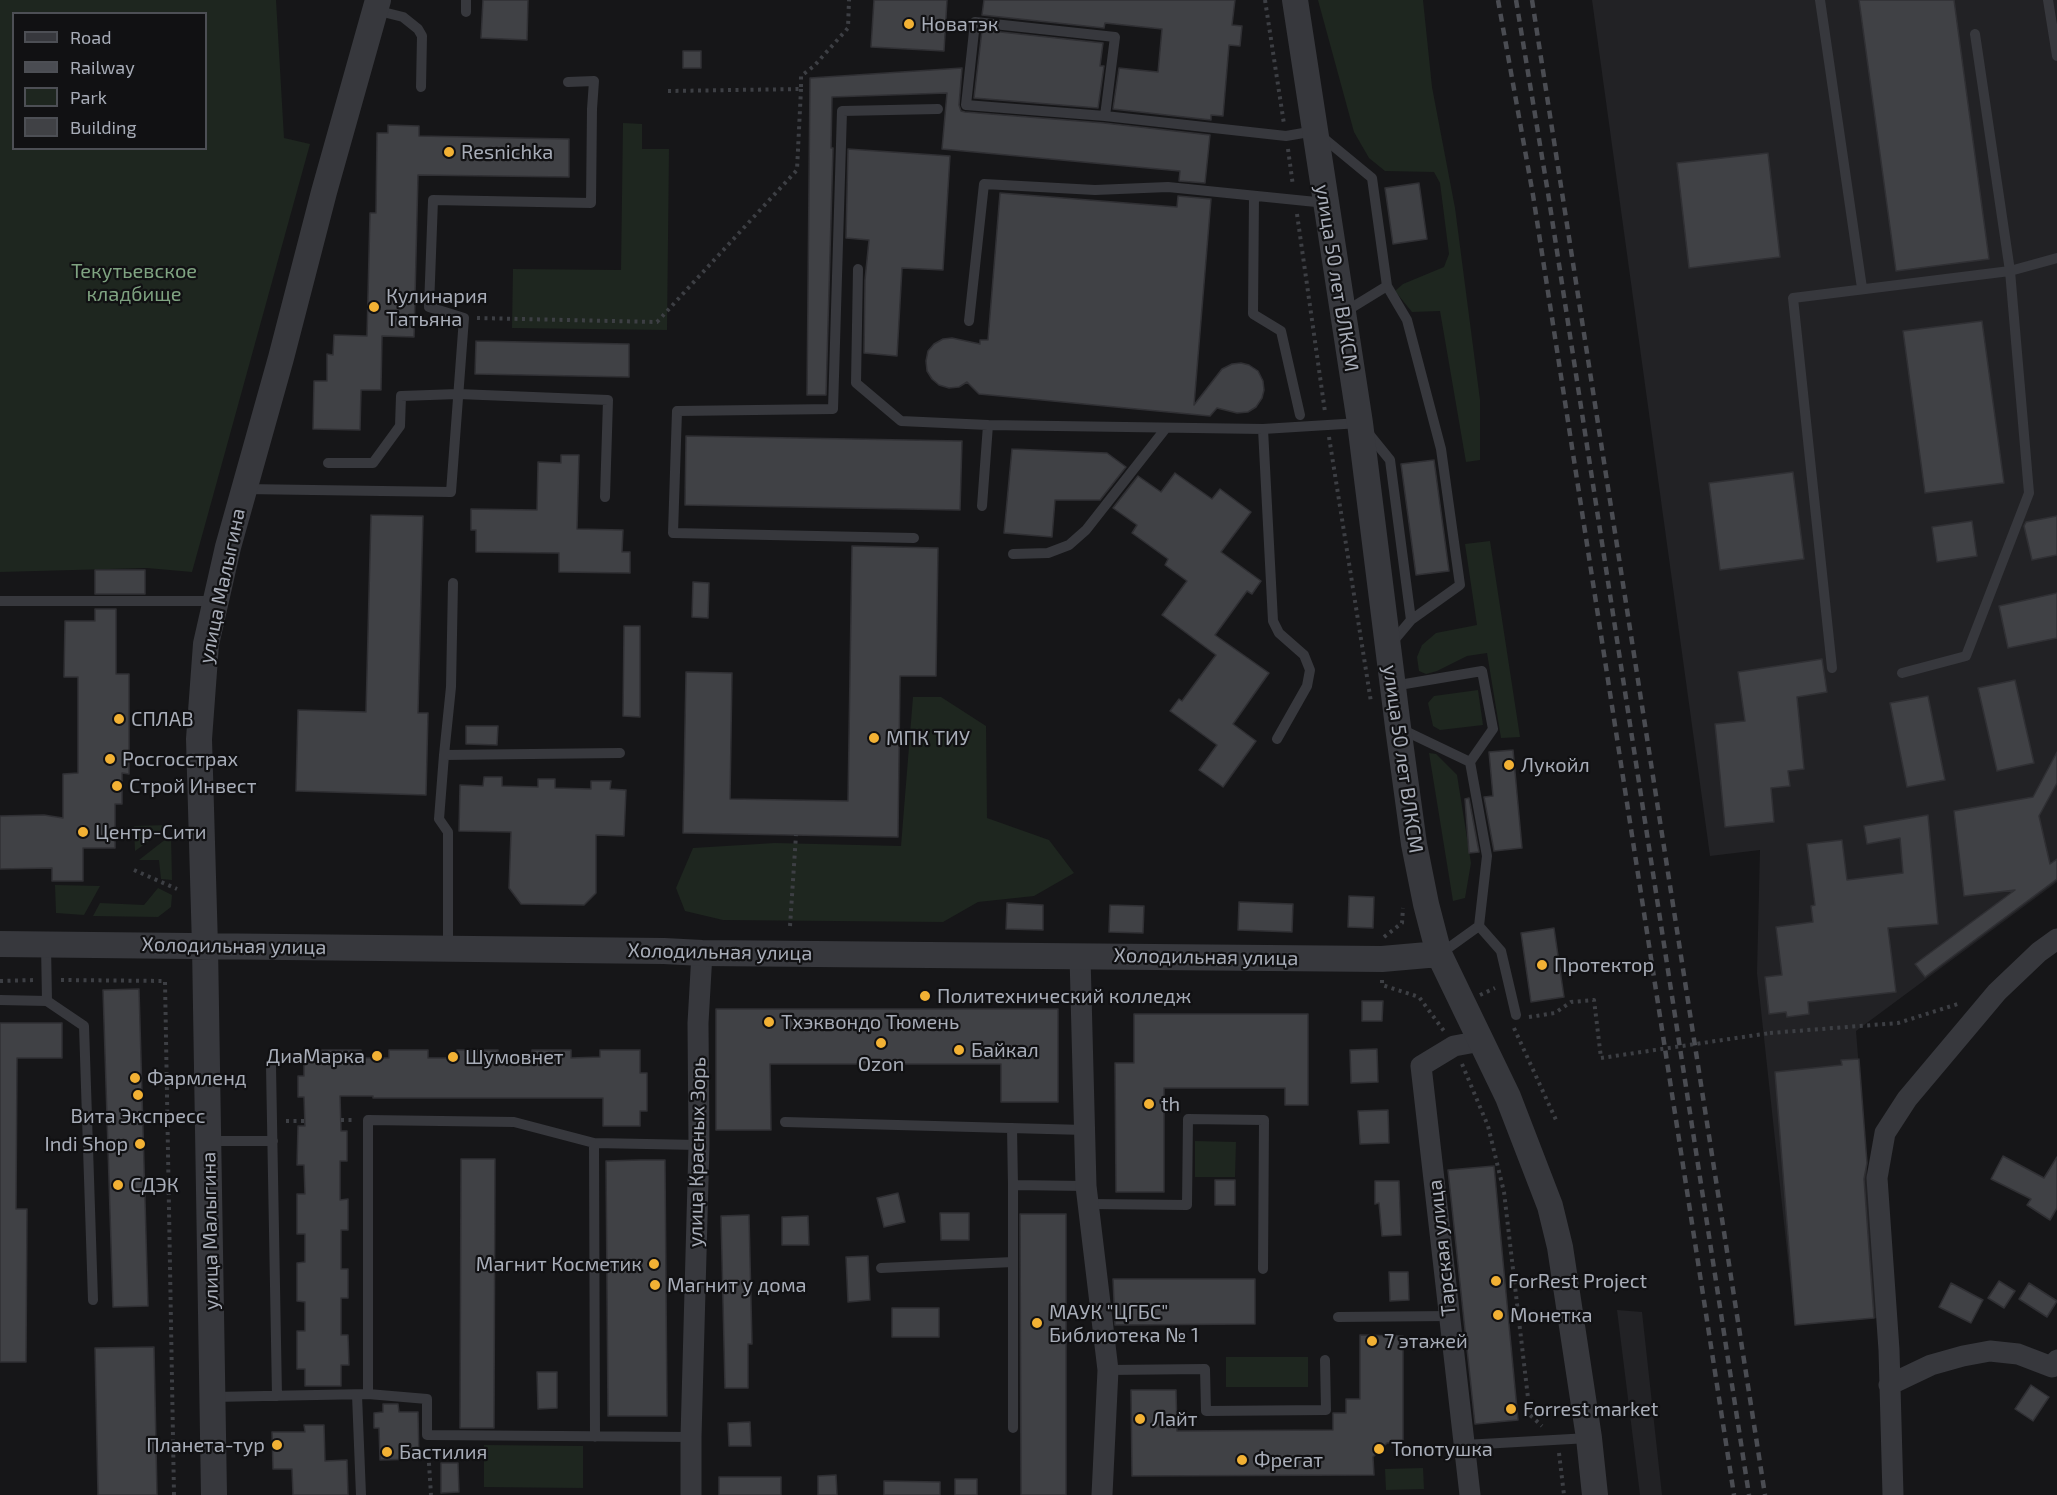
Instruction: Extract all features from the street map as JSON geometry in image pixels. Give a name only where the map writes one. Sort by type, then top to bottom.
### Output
[{"type":"street","name":"улица 50 лет ВЛКСМ","points":[[1294,0],[1360,423],[1414,844],[1426,904],[1439,954],[1512,1107],[1550,1206],[1560,1247],[1589,1438],[1595,1495]]},
{"type":"street","name":"улица Малыгина","points":[[214,1495],[205,946],[199,739],[206,644],[244,489],[376,5]]},
{"type":"street","points":[[1893,1495],[1889,1350],[1876,1178],[1885,1133],[1908,1099],[1997,992],[2039,952],[2057,939]]},
{"type":"street","name":"Холодильная улица","points":[[0,944],[1382,959],[1439,954]]},
{"type":"street","name":"улица Красных Зорь","points":[[692,1495],[691,1437],[699,1145],[698,1023],[702,953]]},
{"type":"street","points":[[1080,956],[1088,1195],[1108,1371],[1102,1495]]},
{"type":"street","name":"Тарская улица","points":[[1470,1495],[1421,1066],[1454,1046],[1481,1041]]},
{"type":"street","points":[[1889,1385],[1931,1365],[1990,1351],[2019,1354],[2055,1366]]},
{"type":"lane","points":[[466,0],[466,12]]},
{"type":"lane","points":[[1820,0],[1862,288]]},
{"type":"lane","points":[[2048,0],[2057,56]]},
{"type":"lane","points":[[376,5],[403,17],[418,29],[422,36],[421,87]]},
{"type":"lane","points":[[1105,116],[1115,37],[975,22],[966,105],[1105,116],[1286,136],[1315,131],[1372,178],[1387,286],[1407,320],[1441,449],[1460,585],[1411,620],[1388,648]]},
{"type":"lane","points":[[1902,673],[1966,656],[2028,493],[2010,271],[1975,34]]},
{"type":"lane","points":[[244,489],[451,492],[464,318],[429,307],[432,200],[591,203],[594,81],[568,82]]},
{"type":"lane","points":[[914,538],[673,533],[677,411],[833,409],[842,111],[938,109]]},
{"type":"lane","points":[[969,321],[984,184],[1095,190],[1168,187],[1326,203]]},
{"type":"lane","points":[[1254,196],[1253,314],[1281,331],[1300,415]]},
{"type":"lane","points":[[1832,668],[1793,298],[2010,271],[2057,258]]},
{"type":"lane","points":[[858,269],[856,383],[901,421],[988,425],[1263,429],[1360,423],[1390,460],[1411,620]]},
{"type":"lane","points":[[1342,313],[1387,286]]},
{"type":"lane","points":[[328,463],[373,463],[400,426],[402,396],[458,394],[608,400],[605,497]]},
{"type":"lane","points":[[981,506],[988,425]]},
{"type":"lane","points":[[1013,554],[1048,553],[1069,545],[1086,530],[1166,428]]},
{"type":"lane","points":[[1263,429],[1273,621],[1279,633],[1304,655],[1310,670],[1307,686],[1277,739]]},
{"type":"lane","points":[[448,949],[448,832],[439,819],[451,687],[453,583]]},
{"type":"lane","points":[[0,601],[216,601]]},
{"type":"lane","points":[[1393,686],[1482,671],[1493,729],[1470,762],[1487,856],[1479,926],[1439,954]]},
{"type":"lane","points":[[1398,727],[1470,762]]},
{"type":"lane","points":[[444,755],[620,753]]},
{"type":"lane","points":[[1479,926],[1502,951],[1517,1019]]},
{"type":"lane","points":[[46,944],[47,1000]]},
{"type":"lane","points":[[0,1000],[47,1000],[84,1026],[93,1300]]},
{"type":"lane","points":[[272,1066],[277,1396]]},
{"type":"lane","points":[[1013,1185],[1187,1205],[1188,1119],[1264,1120],[1263,1269]]},
{"type":"lane","points":[[361,1495],[368,1120],[514,1122],[594,1143],[699,1145]]},
{"type":"lane","points":[[785,1122],[1085,1130]]},
{"type":"lane","points":[[1012,1128],[1013,1428]]},
{"type":"lane","points":[[208,1142],[273,1140]]},
{"type":"lane","points":[[594,1143],[595,1437]]},
{"type":"lane","points":[[881,1268],[1013,1262]]},
{"type":"lane","points":[[1338,1317],[1450,1316]]},
{"type":"lane","points":[[1108,1371],[1205,1369],[1206,1412],[1326,1410],[1325,1360]]},
{"type":"lane","points":[[213,1397],[363,1394],[427,1399],[427,1435],[691,1437]]},
{"type":"lane","points":[[1464,1445],[1589,1438]]},
{"type":"path","points":[[464,318],[657,322],[797,170],[801,76],[814,66],[848,28],[849,0]]},
{"type":"path","points":[[668,92],[801,89]]},
{"type":"path","points":[[790,926],[796,835]]},
{"type":"path","points":[[134,870],[177,889]]},
{"type":"path","points":[[0,981],[165,981],[174,1495]]},
{"type":"path","points":[[1434,1017],[1496,988],[1500,997]]},
{"type":"path","points":[[1556,1120],[1517,1019],[1555,1013],[1571,1002],[1594,1000],[1601,1058],[1770,1033],[1898,1023],[1968,1001]]},
{"type":"path","points":[[273,1121],[304,1121]]},
{"type":"path","points":[[427,1435],[431,1495]]},
{"type":"shaded area","points":[[1592,0],[2057,0],[2057,882],[1856,1031],[1879,1318],[1795,1325],[1757,973],[1760,850],[1710,856]]},
{"type":"shaded area","points":[[1617,1310],[1642,1312],[1662,1495],[1640,1495]]},
{"type":"green space","name":"Текутьевское кладбище","points":[[0,0],[276,0],[284,138],[310,144],[192,572],[147,568],[0,572]]},
{"type":"green space","points":[[1318,0],[1423,0],[1432,87],[1455,208],[1480,400],[1480,460],[1466,462],[1440,311],[1412,312],[1395,291],[1403,284],[1444,267],[1449,254],[1440,183],[1434,172],[1385,171],[1369,158],[1354,132]]},
{"type":"green space","points":[[623,123],[642,124],[642,149],[669,149],[667,330],[512,328],[513,269],[621,270]]},
{"type":"green space","points":[[1490,541],[1520,737],[1501,738],[1487,653],[1467,656],[1426,674],[1419,671],[1417,657],[1422,645],[1436,633],[1477,625],[1465,544]]},
{"type":"green space","points":[[1478,690],[1483,725],[1440,730],[1433,726],[1428,703],[1434,696]]},
{"type":"green space","points":[[913,697],[941,697],[986,726],[987,818],[1049,840],[1074,873],[1034,896],[978,902],[943,922],[723,920],[685,911],[676,888],[693,848],[775,843],[901,846]]},
{"type":"green space","points":[[1429,753],[1436,754],[1457,775],[1471,863],[1465,898],[1453,901]]},
{"type":"green space","points":[[168,825],[167,828],[135,851],[134,826]]},
{"type":"green space","points":[[171,835],[172,880],[161,879],[159,860],[139,860]]},
{"type":"green space","points":[[55,885],[100,886],[84,915],[56,913]]},
{"type":"green space","points":[[158,888],[172,895],[171,907],[158,917],[93,916],[100,903],[144,905]]},
{"type":"green space","points":[[1195,1141],[1236,1142],[1235,1177],[1195,1177]]},
{"type":"green space","points":[[1226,1357],[1308,1357],[1308,1387],[1226,1387]]},
{"type":"green space","points":[[484,1445],[583,1446],[583,1488],[484,1487]]},
{"type":"green space","points":[[1423,1468],[1424,1489],[1386,1490],[1385,1469]]},
{"type":"building","points":[[483,0],[528,0],[527,40],[481,38]]},
{"type":"building","name":"Новатэк","points":[[874,0],[947,0],[944,51],[871,47]]},
{"type":"building","points":[[984,0],[1235,0],[1232,25],[1242,26],[1240,46],[1229,45],[1223,116],[1211,115],[1211,120],[1113,109],[1119,68],[1158,72],[1162,29],[1105,23],[1104,28],[982,15]]},
{"type":"building","points":[[1859,0],[1954,0],[1989,259],[1896,271]]},
{"type":"building","points":[[982,30],[1103,43],[1100,66],[1104,66],[1098,108],[974,98]]},
{"type":"building","points":[[683,51],[701,51],[701,68],[683,68]]},
{"type":"building","points":[[962,68],[959,105],[961,111],[1210,135],[1205,183],[1179,181],[1180,171],[942,149],[947,93],[832,97],[831,148],[833,148],[826,395],[807,395],[810,78]]},
{"type":"building","points":[[388,125],[419,126],[419,136],[569,139],[569,177],[418,175],[414,337],[382,336],[381,390],[361,390],[360,430],[313,429],[314,381],[327,381],[327,354],[333,355],[334,335],[367,336],[370,213],[376,213],[377,133],[388,133]]},
{"type":"building","points":[[848,149],[950,156],[943,270],[902,268],[897,356],[864,353],[865,280],[869,240],[846,238]]},
{"type":"building","points":[[1768,153],[1780,257],[1689,268],[1677,163]]},
{"type":"building","points":[[1419,183],[1427,239],[1393,244],[1385,188]]},
{"type":"building","points":[[1000,193],[1177,207],[1178,196],[1211,199],[1194,405],[1222,369],[1241,363],[1258,371],[1263,381],[1262,398],[1256,407],[1248,412],[1237,413],[1217,408],[1210,416],[979,394],[967,382],[959,387],[949,388],[939,385],[927,371],[928,351],[934,344],[943,339],[952,338],[980,344],[980,340],[988,340]]},
{"type":"building","points":[[1982,321],[2004,483],[1925,493],[1903,331]]},
{"type":"building","points":[[476,341],[629,344],[629,377],[475,374]]},
{"type":"building","points":[[686,436],[962,441],[960,510],[685,505]]},
{"type":"building","points":[[1012,449],[1107,453],[1126,467],[1100,500],[1055,500],[1052,537],[1004,533]]},
{"type":"building","points":[[561,455],[579,455],[577,529],[623,530],[622,552],[630,552],[630,573],[559,572],[559,553],[476,552],[476,530],[471,530],[471,509],[537,510],[538,462],[561,463]]},
{"type":"building","points":[[1434,460],[1449,571],[1416,575],[1401,464]]},
{"type":"building","points":[[1793,472],[1804,559],[1720,570],[1709,483]]},
{"type":"building","points":[[1175,473],[1212,499],[1220,489],[1251,512],[1221,552],[1261,581],[1252,594],[1247,591],[1215,635],[1269,673],[1233,724],[1256,741],[1223,787],[1199,770],[1217,745],[1170,711],[1179,699],[1182,701],[1216,655],[1162,615],[1187,581],[1165,565],[1168,559],[1132,533],[1137,525],[1113,508],[1138,476],[1161,492]]},
{"type":"building","points":[[371,515],[423,516],[418,713],[428,713],[426,795],[296,791],[298,710],[366,712]]},
{"type":"building","points":[[2057,516],[2057,555],[2032,560],[2024,526],[2026,522]]},
{"type":"building","points":[[1972,521],[1977,556],[1937,562],[1932,527]]},
{"type":"building","name":"МПК ТИУ","points":[[852,546],[938,548],[936,676],[900,676],[898,837],[683,833],[686,672],[732,673],[730,799],[848,801]]},
{"type":"building","points":[[95,570],[145,570],[145,594],[95,594]]},
{"type":"building","points":[[693,582],[709,583],[708,618],[692,617]]},
{"type":"building","points":[[2057,593],[2057,638],[2008,648],[1999,606]]},
{"type":"building","points":[[95,609],[116,609],[116,674],[129,674],[129,774],[122,773],[122,804],[115,804],[115,848],[83,848],[83,881],[52,881],[52,868],[0,869],[0,816],[44,815],[63,818],[63,774],[78,773],[78,677],[64,677],[65,621],[95,621]]},
{"type":"building","points":[[624,626],[640,626],[640,717],[623,716]]},
{"type":"building","points":[[1822,659],[1827,692],[1797,697],[1804,769],[1788,771],[1790,786],[1771,788],[1774,822],[1725,827],[1715,724],[1745,721],[1738,672]]},
{"type":"building","points":[[2015,680],[2034,763],[1997,771],[1978,688]]},
{"type":"building","points":[[1928,696],[1945,780],[1907,787],[1890,703]]},
{"type":"building","points":[[466,726],[498,726],[497,745],[466,744]]},
{"type":"building","points":[[1513,750],[1522,848],[1494,851],[1484,797],[1493,796],[1489,752]]},
{"type":"building","points":[[2057,752],[2057,783],[2039,816],[2050,864],[2057,859],[2057,879],[1925,977],[1915,964],[2015,890],[1964,896],[1954,811],[2033,797]]},
{"type":"building","points":[[484,777],[502,777],[502,786],[538,787],[538,779],[555,779],[555,788],[591,789],[591,781],[611,781],[610,789],[626,790],[624,836],[596,835],[596,893],[584,905],[521,904],[509,888],[511,832],[459,831],[460,785],[483,786]]},
{"type":"building","points":[[1469,798],[1479,852],[1469,853],[1465,799]]},
{"type":"building","points":[[1928,815],[1938,924],[1888,928],[1896,992],[1808,1002],[1809,1014],[1787,1017],[1786,1012],[1769,1014],[1765,977],[1782,975],[1776,927],[1813,922],[1811,906],[1815,905],[1807,844],[1842,840],[1847,880],[1903,873],[1900,838],[1867,844],[1864,826]]},
{"type":"building","points":[[1349,896],[1374,897],[1373,928],[1348,927]]},
{"type":"building","points":[[1239,902],[1293,904],[1292,932],[1238,930]]},
{"type":"building","points":[[1007,903],[1043,905],[1043,930],[1006,929]]},
{"type":"building","points":[[1110,905],[1144,906],[1143,933],[1109,932]]},
{"type":"building","name":"Протектор","points":[[1554,928],[1564,997],[1531,1002],[1521,933]]},
{"type":"building","points":[[139,989],[148,1306],[113,1307],[103,990]]},
{"type":"building","points":[[1362,1001],[1383,1001],[1382,1021],[1362,1021]]},
{"type":"building","points":[[716,1009],[1058,1009],[1058,1102],[1001,1102],[1001,1064],[770,1064],[771,1130],[716,1130]]},
{"type":"building","points":[[1134,1014],[1308,1014],[1308,1105],[1285,1105],[1285,1088],[1164,1088],[1164,1192],[1116,1192],[1115,1063],[1134,1063]]},
{"type":"building","points":[[0,1023],[62,1023],[62,1058],[17,1058],[16,1209],[27,1209],[26,1362],[0,1362]]},
{"type":"building","points":[[1377,1049],[1378,1082],[1351,1083],[1350,1050]]},
{"type":"building","points":[[322,1050],[361,1050],[361,1058],[389,1058],[389,1050],[428,1050],[428,1058],[457,1058],[457,1050],[498,1050],[498,1058],[532,1058],[532,1050],[571,1050],[571,1058],[600,1057],[600,1050],[640,1050],[640,1073],[647,1073],[647,1111],[640,1111],[640,1126],[603,1126],[603,1098],[340,1096],[341,1131],[347,1131],[347,1161],[340,1161],[340,1200],[348,1199],[348,1230],[341,1230],[341,1269],[348,1269],[348,1298],[341,1298],[341,1335],[348,1335],[349,1365],[341,1365],[341,1386],[305,1386],[305,1369],[297,1369],[297,1331],[305,1331],[305,1302],[297,1301],[297,1263],[305,1262],[305,1234],[297,1234],[297,1194],[305,1194],[304,1165],[297,1165],[298,1126],[305,1126],[304,1097],[298,1097],[298,1076],[304,1076],[304,1058],[322,1058]]},
{"type":"building","points":[[1859,1059],[1867,1163],[1864,1179],[1874,1318],[1795,1325],[1775,1072],[1842,1065],[1841,1060]]},
{"type":"building","points":[[1388,1110],[1389,1143],[1360,1144],[1358,1111]]},
{"type":"building","points":[[2003,1156],[2044,1178],[2057,1157],[2057,1208],[2050,1220],[2027,1205],[2031,1199],[1991,1179]]},
{"type":"building","points":[[461,1159],[495,1159],[494,1428],[460,1428]]},
{"type":"building","points":[[665,1160],[667,1416],[608,1416],[606,1161]]},
{"type":"building","points":[[1494,1166],[1518,1420],[1475,1424],[1448,1170]]},
{"type":"building","points":[[1215,1180],[1235,1180],[1235,1205],[1215,1205]]},
{"type":"building","points":[[1375,1181],[1399,1181],[1401,1235],[1382,1236],[1379,1203],[1375,1204]]},
{"type":"building","points":[[898,1193],[905,1222],[884,1227],[877,1198]]},
{"type":"building","points":[[940,1213],[969,1213],[969,1240],[941,1240]]},
{"type":"building","points":[[1020,1214],[1066,1214],[1066,1495],[1021,1495]]},
{"type":"building","points":[[749,1215],[752,1344],[748,1344],[748,1388],[725,1388],[721,1216]]},
{"type":"building","points":[[808,1216],[809,1245],[782,1245],[782,1217]]},
{"type":"building","points":[[868,1256],[870,1300],[848,1302],[846,1257]]},
{"type":"building","points":[[1389,1272],[1408,1272],[1409,1300],[1390,1301]]},
{"type":"building","points":[[1113,1279],[1255,1279],[1255,1324],[1115,1325]]},
{"type":"building","points":[[1999,1281],[2015,1291],[2004,1308],[1988,1298]]},
{"type":"building","points":[[1951,1283],[1983,1300],[1971,1323],[1939,1307]]},
{"type":"building","points":[[2029,1283],[2057,1301],[2047,1317],[2019,1299]]},
{"type":"building","points":[[892,1308],[939,1308],[939,1337],[892,1337]]},
{"type":"building","points":[[1360,1335],[1403,1336],[1403,1442],[1387,1443],[1373,1457],[1374,1475],[1132,1476],[1131,1390],[1176,1390],[1177,1431],[1333,1430],[1333,1413],[1346,1413],[1346,1399],[1360,1399]]},
{"type":"building","points":[[154,1347],[157,1495],[98,1495],[95,1348]]},
{"type":"building","points":[[537,1372],[557,1372],[557,1408],[538,1409]]},
{"type":"building","points":[[2031,1385],[2049,1397],[2033,1421],[2015,1409]]},
{"type":"building","points":[[383,1404],[398,1404],[399,1412],[418,1412],[419,1459],[380,1460],[379,1428],[374,1428],[374,1413],[383,1412]]},
{"type":"building","points":[[750,1422],[751,1446],[729,1446],[728,1423]]},
{"type":"building","points":[[304,1425],[324,1425],[325,1461],[347,1460],[348,1495],[293,1495],[292,1469],[273,1469],[272,1432],[305,1432]]},
{"type":"building","points":[[441,1463],[458,1463],[459,1492],[441,1493]]},
{"type":"building","points":[[836,1475],[837,1495],[818,1495],[818,1476]]},
{"type":"building","points":[[719,1477],[781,1477],[781,1495],[719,1495]]},
{"type":"building","points":[[955,1479],[977,1479],[977,1495],[955,1495]]},
{"type":"building","points":[[884,1481],[940,1482],[940,1495],[884,1495]]},
{"type":"railway","points":[[1498,0],[1533,195],[1734,1495]]},
{"type":"railway","points":[[1516,0],[1548,193],[1749,1495]]},
{"type":"railway","points":[[1532,0],[1765,1495]]},
{"type":"place","name":"Новатэк","points":[[909,24]]},
{"type":"place","name":"Resnichka","points":[[449,152]]},
{"type":"place","name":"Кулинария Татьяна","points":[[374,307]]},
{"type":"place","name":"СПЛАВ","points":[[119,719]]},
{"type":"place","name":"МПК ТИУ","points":[[874,738]]},
{"type":"place","name":"Росгосстрах","points":[[110,759]]},
{"type":"place","name":"Лукойл","points":[[1509,765]]},
{"type":"place","name":"Строй Инвест","points":[[117,786]]},
{"type":"place","name":"Центр-Сити","points":[[83,832]]},
{"type":"place","name":"Протектор","points":[[1542,965]]},
{"type":"place","name":"Политехнический колледж","points":[[925,996]]},
{"type":"place","name":"Тхэквондо Тюмень","points":[[769,1022]]},
{"type":"place","name":"Ozon","points":[[881,1043]]},
{"type":"place","name":"Байкал","points":[[959,1050]]},
{"type":"place","name":"ДиаМарка","points":[[377,1056]]},
{"type":"place","name":"Шумовнет","points":[[453,1057]]},
{"type":"place","name":"Фармленд","points":[[135,1078]]},
{"type":"place","name":"Вита Экспресс","points":[[138,1095]]},
{"type":"place","name":"th","points":[[1149,1104]]},
{"type":"place","name":"Indi Shop","points":[[140,1144]]},
{"type":"place","name":"СДЭК","points":[[118,1185]]},
{"type":"place","name":"Магнит Косметик","points":[[654,1264]]},
{"type":"place","name":"ForRest Project","points":[[1496,1281]]},
{"type":"place","name":"Магнит у дома","points":[[655,1285]]},
{"type":"place","name":"Монетка","points":[[1498,1315]]},
{"type":"place","name":"МАУК \"ЦГБС\" Библиотека № 1","points":[[1037,1323]]},
{"type":"place","name":"7 этажей","points":[[1372,1341]]},
{"type":"place","name":"Forrest market","points":[[1511,1409]]},
{"type":"place","name":"Лайт","points":[[1140,1419]]},
{"type":"place","name":"Планета-тур","points":[[277,1445]]},
{"type":"place","name":"Топотушка","points":[[1379,1449]]},
{"type":"place","name":"Бастилия","points":[[387,1452]]},
{"type":"place","name":"Фрегат","points":[[1242,1460]]}]
